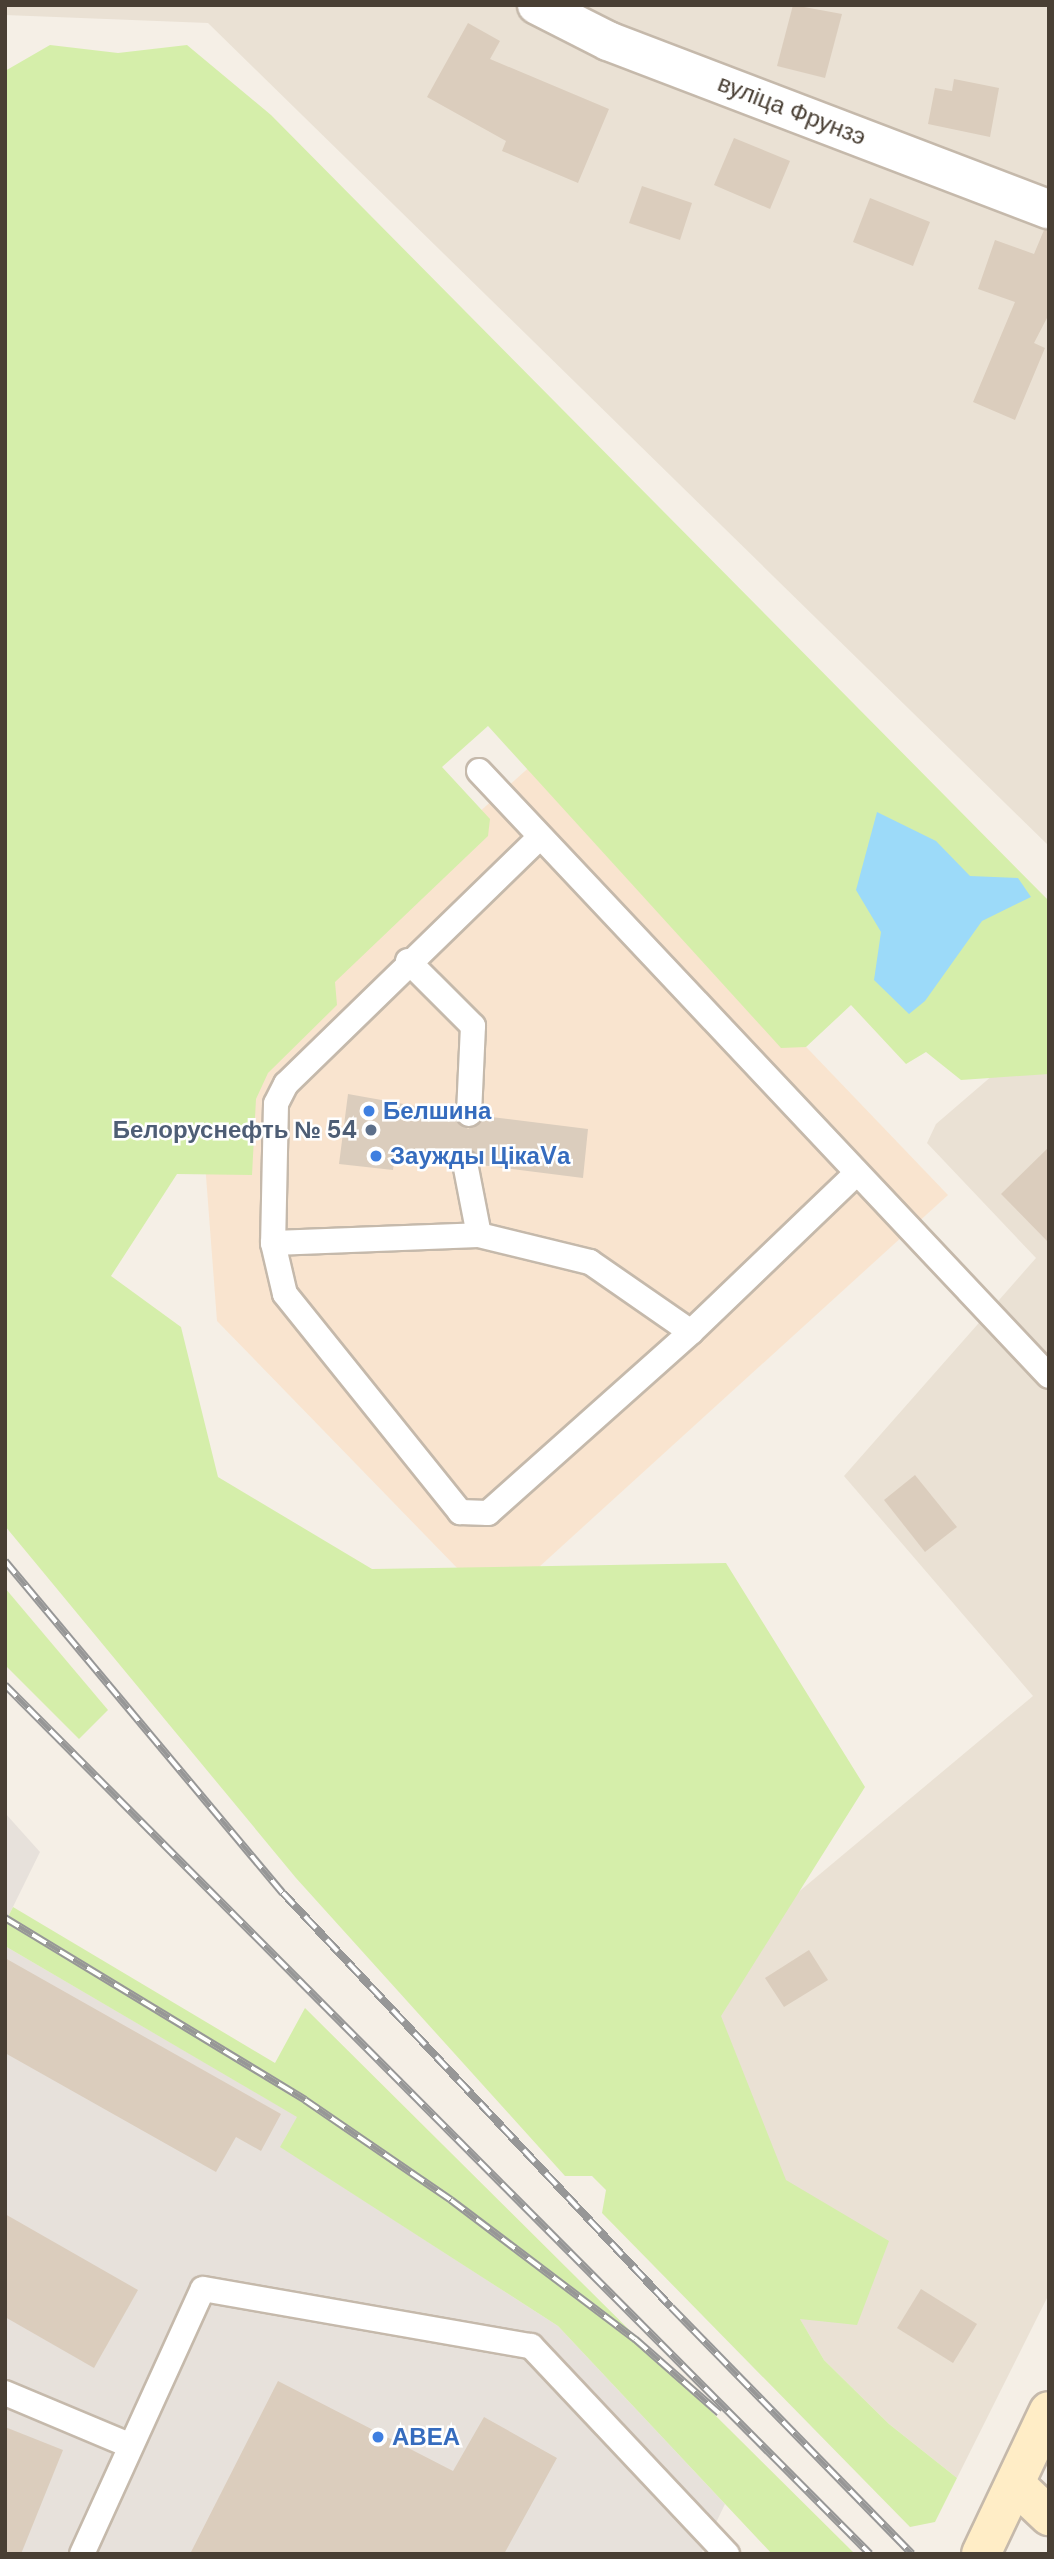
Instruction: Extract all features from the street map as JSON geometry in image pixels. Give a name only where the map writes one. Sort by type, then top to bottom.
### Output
[{"type":"main road","points":[[981,2554],[1049,2411]]},
{"type":"main road","points":[[1015,2484],[1049,2516]]},
{"type":"street","name":"вуліца Фрунзэ","points":[[537,5],[608,41],[1049,209]]},
{"type":"lane","points":[[479,771],[855,1175],[1049,1376]]},
{"type":"lane","points":[[540,837],[408,961],[286,1084],[276,1104],[273,1243],[285,1294],[460,1512],[488,1513],[691,1332],[855,1175]]},
{"type":"lane","points":[[408,961],[473,1026],[468,1114]]},
{"type":"lane","points":[[464,1163],[479,1235]]},
{"type":"lane","points":[[273,1243],[479,1235],[590,1262],[691,1332]]},
{"type":"lane","points":[[82,2554],[129,2445],[203,2289],[531,2346],[727,2554]]},
{"type":"lane","points":[[5,2393],[129,2445]]},
{"type":"shaded area","points":[[5,5],[1049,5],[1049,846],[208,23],[5,15]]},
{"type":"shaded area","points":[[534,763],[948,1195],[495,1607],[217,1321],[200,1097],[287,984]]},
{"type":"shaded area","points":[[1049,1027],[1049,2294],[957,2478],[889,2424],[824,2360],[631,2032],[1033,1696],[844,1476],[1036,1258],[927,1143],[936,1124]]},
{"type":"shaded area","points":[[5,1813],[40,1852],[5,1923]]},
{"type":"shaded area","points":[[5,1946],[298,2117],[281,2147],[558,2326],[725,2504],[701,2554],[5,2554]]},
{"type":"green space","points":[[50,45],[118,53],[187,45],[271,115],[1049,901],[1049,1074],[961,1080],[926,1052],[906,1064],[851,1005],[806,1047],[781,1048],[488,726],[442,767],[490,819],[488,836],[335,982],[337,1005],[268,1073],[256,1099],[252,1175],[177,1174],[111,1276],[181,1327],[218,1477],[372,1569],[726,1563],[865,1787],[721,2016],[786,2180],[889,2241],[857,2325],[800,2319],[824,2360],[889,2424],[957,2478],[935,2522],[910,2527],[602,2213],[606,2190],[592,2176],[565,2176],[296,1878],[5,1526],[5,71]]},
{"type":"green space","points":[[5,1588],[108,1710],[79,1739],[5,1665]]},
{"type":"green space","points":[[13,1907],[275,2063],[305,2008],[855,2554],[772,2554],[558,2326],[280,2147],[297,2117],[5,1946],[5,1923]]},
{"type":"water","points":[[877,812],[936,841],[970,876],[1018,878],[1031,897],[982,921],[925,1001],[909,1014],[874,980],[881,932],[856,890]]},
{"type":"building","points":[[793,5],[842,14],[825,78],[777,66]]},
{"type":"building","points":[[468,23],[500,41],[490,59],[609,109],[578,183],[502,151],[506,141],[427,97]]},
{"type":"building","points":[[954,79],[999,88],[990,137],[928,124],[935,88],[952,91]]},
{"type":"building","points":[[734,138],[790,161],[770,209],[714,185]]},
{"type":"building","points":[[642,186],[692,203],[680,240],[629,223]]},
{"type":"building","points":[[870,198],[930,222],[913,266],[853,242]]},
{"type":"building","points":[[1044,230],[1049,230],[1049,314],[1034,343],[1045,348],[1015,420],[973,402],[1015,302],[978,289],[995,240],[1034,254]]},
{"type":"building","points":[[348,1094],[454,1113],[468,1129],[483,1116],[588,1129],[583,1178],[481,1165],[476,1153],[463,1148],[451,1162],[395,1155],[393,1170],[339,1164]]},
{"type":"building","points":[[1049,1147],[1049,1243],[1001,1194]]},
{"type":"building","points":[[915,1475],[957,1527],[925,1552],[884,1500]]},
{"type":"building","points":[[809,1950],[828,1980],[784,2007],[765,1978]]},
{"type":"building","points":[[5,1958],[281,2114],[261,2151],[236,2137],[216,2172],[5,2053]]},
{"type":"building","points":[[5,2214],[138,2290],[94,2368],[5,2317]]},
{"type":"building","points":[[921,2289],[977,2324],[953,2363],[897,2328]]},
{"type":"building","points":[[278,2381],[453,2471],[484,2417],[557,2458],[504,2554],[190,2554]]},
{"type":"building","points":[[5,2427],[63,2450],[21,2554],[5,2554]]},
{"type":"railway","points":[[5,1561],[283,1893],[671,2307],[912,2554]]},
{"type":"railway","points":[[5,1685],[870,2554]]},
{"type":"railway","points":[[5,1918],[305,2100],[451,2200],[635,2339],[719,2413]]},
{"type":"place","name":"Белшина","points":[[369,1111]]},
{"type":"place","name":"Белоруснефть № 54","points":[[371,1130]]},
{"type":"place","name":"Заужды ЦікаVа","points":[[376,1156]]},
{"type":"place","name":"АВЕА","points":[[378,2437]]}]
